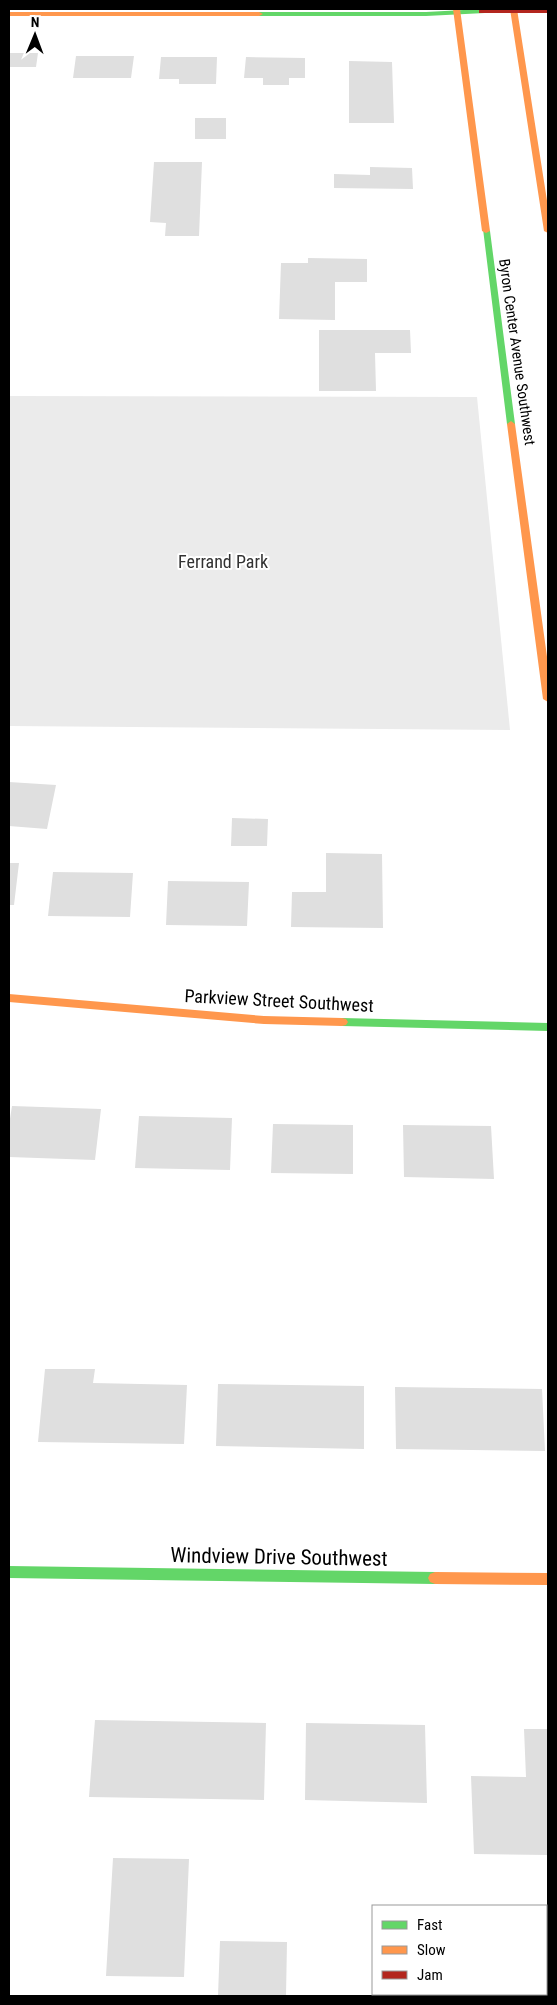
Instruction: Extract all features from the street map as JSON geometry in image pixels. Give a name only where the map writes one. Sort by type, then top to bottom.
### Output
[{"type":"main road","points":[[513,9],[548,230]]},
{"type":"main road","points":[[9,14],[513,9],[548,11]]},
{"type":"main road","name":"Byron Center Avenue Southwest","points":[[456,11],[548,698]]},
{"type":"main road","name":"Parkview Street Southwest","points":[[9,998],[264,1020],[548,1027]]},
{"type":"main road","name":"Windview Drive Southwest","points":[[9,1572],[548,1579]]},
{"type":"green space","name":"Ferrand Park","points":[[9,396],[477,397],[510,730],[9,726]]},
{"type":"building","points":[[9,53],[38,53],[36,67],[9,67]]},
{"type":"building","points":[[76,56],[134,56],[131,78],[73,78]]},
{"type":"building","points":[[161,57],[217,57],[216,84],[179,84],[179,79],[159,79]]},
{"type":"building","points":[[246,57],[305,58],[305,78],[289,78],[289,85],[263,85],[263,78],[244,78]]},
{"type":"building","points":[[349,61],[392,62],[394,123],[349,123]]},
{"type":"building","points":[[195,118],[226,118],[226,139],[195,139]]},
{"type":"building","points":[[154,162],[202,162],[199,236],[165,236],[166,223],[150,222]]},
{"type":"building","points":[[370,167],[412,168],[413,189],[334,188],[334,174],[370,175]]},
{"type":"building","points":[[308,258],[367,259],[367,282],[335,282],[335,320],[279,319],[281,263],[308,263]]},
{"type":"building","points":[[319,330],[410,330],[411,353],[375,353],[376,391],[319,391]]},
{"type":"building","points":[[9,782],[56,785],[47,829],[9,826]]},
{"type":"building","points":[[232,818],[268,819],[267,846],[231,846]]},
{"type":"building","points":[[326,853],[382,854],[383,928],[291,927],[292,892],[326,892]]},
{"type":"building","points":[[9,863],[19,863],[14,905],[9,905]]},
{"type":"building","points":[[53,872],[133,873],[130,917],[48,916]]},
{"type":"building","points":[[168,881],[249,882],[247,926],[166,925]]},
{"type":"building","points":[[12,1106],[101,1109],[95,1160],[9,1157],[9,1125]]},
{"type":"building","points":[[139,1116],[232,1118],[230,1170],[135,1168]]},
{"type":"building","points":[[273,1124],[353,1125],[353,1174],[271,1173]]},
{"type":"building","points":[[403,1125],[491,1126],[494,1179],[404,1177]]},
{"type":"building","points":[[45,1369],[95,1369],[93,1383],[187,1385],[184,1444],[38,1442]]},
{"type":"building","points":[[218,1384],[364,1386],[364,1449],[216,1446]]},
{"type":"building","points":[[395,1387],[542,1389],[545,1451],[396,1449]]},
{"type":"building","points":[[95,1720],[266,1723],[264,1800],[89,1797]]},
{"type":"building","points":[[306,1723],[425,1725],[427,1803],[305,1800]]},
{"type":"building","points":[[524,1729],[548,1729],[548,1855],[474,1854],[471,1776],[526,1777]]},
{"type":"building","points":[[113,1858],[189,1859],[184,1977],[106,1976]]},
{"type":"building","points":[[220,1941],[287,1942],[286,1996],[218,1996]]},
{"type":"traffic: fast","points":[[259,14],[426,14],[482,11]]},
{"type":"traffic: fast","points":[[486,231],[511,424]]},
{"type":"traffic: fast","points":[[342,1022],[548,1027]]},
{"type":"traffic: fast","points":[[9,1572],[435,1578]]},
{"type":"traffic: slow","points":[[456,9],[486,231]]},
{"type":"traffic: slow","points":[[513,9],[548,231]]},
{"type":"traffic: slow","points":[[9,14],[259,14]]},
{"type":"traffic: slow","points":[[511,424],[548,699]]},
{"type":"traffic: slow","points":[[9,998],[264,1020],[342,1022]]},
{"type":"traffic: slow","points":[[435,1578],[548,1579]]},
{"type":"traffic: jam","points":[[482,11],[548,11]]}]
